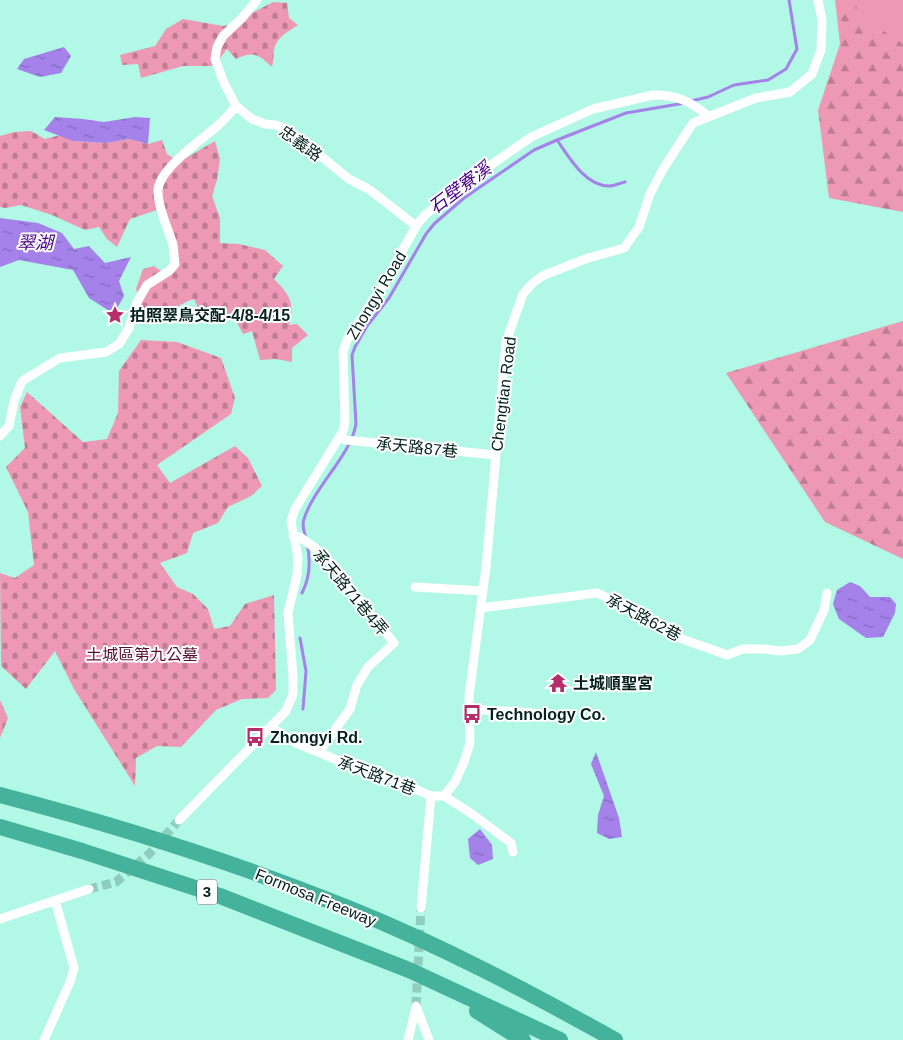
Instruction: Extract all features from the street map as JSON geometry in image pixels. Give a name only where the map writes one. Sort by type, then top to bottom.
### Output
[{"type":"highway","name":"Formosa Freeway","points":[[0,796],[86,817],[231,863],[349,908],[493,974],[615,1040]]},
{"type":"highway","name":"Formosa Freeway","points":[[0,828],[82,850],[220,896],[426,978],[560,1040]]},
{"type":"highway","points":[[426,978],[523,1040]]},
{"type":"street","name":"忠義路","points":[[256,0],[224,36],[217,47],[215,59],[224,83],[236,106],[252,120],[276,125],[290,131],[349,179],[370,190],[416,226]]},
{"type":"street","name":"Chengtian Road","points":[[444,796],[455,782],[470,743],[469,696],[483,591],[506,342],[523,294],[532,283],[542,276],[585,259],[624,248],[639,227],[650,194],[663,169],[693,123],[756,98],[790,92],[812,74],[821,50],[822,20],[818,0]]},
{"type":"street","name":"Zhongyi Road","points":[[179,820],[286,711],[293,694],[288,613],[297,575],[298,557],[297,536],[291,521],[295,509],[343,438],[345,422],[343,352],[347,340],[383,286],[416,226],[425,215],[478,174],[531,137],[606,105],[653,95],[674,96],[693,104],[708,116]]},
{"type":"street","points":[[0,436],[9,426],[14,401],[22,381],[60,358],[106,352],[119,344],[129,328],[137,302],[147,285],[169,271],[175,264],[173,246],[163,219],[157,190],[164,174],[183,153],[228,117],[236,106]]},
{"type":"street","name":"承天路87巷","points":[[343,438],[356,442],[495,455]]},
{"type":"street","name":"承天路71巷4弄","points":[[297,536],[322,553],[394,643],[368,667],[357,685],[350,709],[319,752]]},
{"type":"street","points":[[415,587],[483,591]]},
{"type":"street","name":"承天路62巷","points":[[481,608],[597,593],[628,607],[671,635],[728,655],[743,650],[798,649],[810,640],[824,610],[827,593]]},
{"type":"street","points":[[469,709],[533,713]]},
{"type":"street","name":"承天路71巷","points":[[271,727],[296,743],[386,776],[431,796]]},
{"type":"street","points":[[420,908],[431,796],[444,796],[472,814],[510,843],[513,852]]},
{"type":"street","points":[[0,918],[89,889]]},
{"type":"street","points":[[44,1040],[70,982],[74,968],[56,900]]},
{"type":"street","points":[[416,1006],[428,1039],[420,1034],[409,1037],[416,1006]]},
{"type":"green space","points":[[835,0],[903,0],[903,212],[829,198],[818,110],[840,44]]},
{"type":"green space","points":[[855,0],[903,0],[903,44],[858,14]]},
{"type":"green space","points":[[273,2],[287,3],[289,18],[298,25],[277,42],[274,48],[272,67],[256,55],[247,55],[236,59],[227,49],[214,66],[183,66],[141,78],[138,64],[122,65],[120,55],[155,46],[166,29],[183,19],[223,26],[236,24]]},
{"type":"green space","points":[[31,131],[45,139],[60,135],[73,141],[106,143],[129,139],[148,144],[162,140],[167,154],[179,162],[215,141],[220,159],[217,180],[212,196],[220,218],[220,243],[239,244],[265,250],[283,266],[274,279],[290,300],[291,317],[289,325],[297,324],[308,335],[292,348],[292,362],[276,359],[260,360],[252,331],[243,334],[232,313],[223,315],[214,307],[198,308],[194,299],[166,312],[153,313],[144,311],[136,289],[143,269],[154,266],[165,274],[175,266],[163,208],[130,219],[117,247],[107,239],[99,227],[85,230],[52,215],[21,205],[0,207],[0,136],[14,132]]},
{"type":"green space","points":[[903,321],[903,559],[825,522],[726,373]]},
{"type":"green space","name":"土城區第九公墓","points":[[141,340],[177,342],[221,358],[235,398],[231,414],[157,465],[170,483],[235,446],[248,458],[262,486],[251,496],[228,507],[218,523],[193,533],[187,553],[160,563],[177,587],[193,594],[208,609],[214,629],[230,626],[245,604],[274,595],[276,690],[268,698],[242,699],[216,710],[181,747],[157,746],[136,758],[135,786],[74,689],[55,651],[26,689],[1,666],[0,573],[15,578],[34,565],[28,512],[6,467],[25,448],[20,407],[27,392],[83,442],[107,439],[118,413],[119,371]]},
{"type":"green space","points":[[0,700],[8,718],[0,738]]},
{"type":"water","points":[[64,47],[71,56],[61,73],[40,77],[17,69],[24,59]]},
{"type":"water","points":[[55,117],[104,122],[135,117],[150,118],[148,144],[129,139],[106,143],[73,141],[44,130]]},
{"type":"water","name":"翠湖","points":[[0,218],[38,223],[62,233],[74,249],[89,246],[105,263],[131,257],[119,281],[124,296],[114,314],[89,298],[73,270],[19,260],[0,267]]},
{"type":"water","points":[[850,582],[860,586],[870,597],[890,597],[896,604],[895,613],[883,637],[866,638],[839,619],[833,604],[837,590]]},
{"type":"water","points":[[596,752],[619,818],[622,837],[609,839],[597,833],[598,815],[604,796],[591,764]]},
{"type":"water","points":[[480,829],[492,845],[493,859],[478,865],[470,858],[468,839]]},
{"type":"waterway","name":"石壁寮溪","points":[[691,101],[708,97],[734,85],[768,80],[786,69],[797,49],[789,0]]},
{"type":"waterway","name":"石壁寮溪","points":[[306,538],[303,523],[309,507],[353,436],[356,424],[352,355],[355,347],[367,326],[389,298],[426,234],[434,224],[464,198],[534,150],[626,113],[685,103]]},
{"type":"waterway","points":[[557,140],[572,162],[592,181],[600,185],[609,186],[625,182]]},
{"type":"waterway","name":"石壁寮溪","points":[[302,593],[309,569],[307,544]]},
{"type":"waterway","name":"石壁寮溪","points":[[300,638],[306,671],[303,709]]},
{"type":"tunnel","points":[[89,889],[116,882],[150,853],[179,820]]},
{"type":"tunnel","points":[[416,1006],[421,908]]},
{"type":"place","name":"拍照翠鳥交配-4/8-4/15","points":[[115,315]]},
{"type":"place","name":"土城順聖宮","points":[[558,683]]},
{"type":"place","name":"Technology Co.","points":[[472,714]]},
{"type":"place","name":"Zhongyi Rd.","points":[[255,737]]}]
